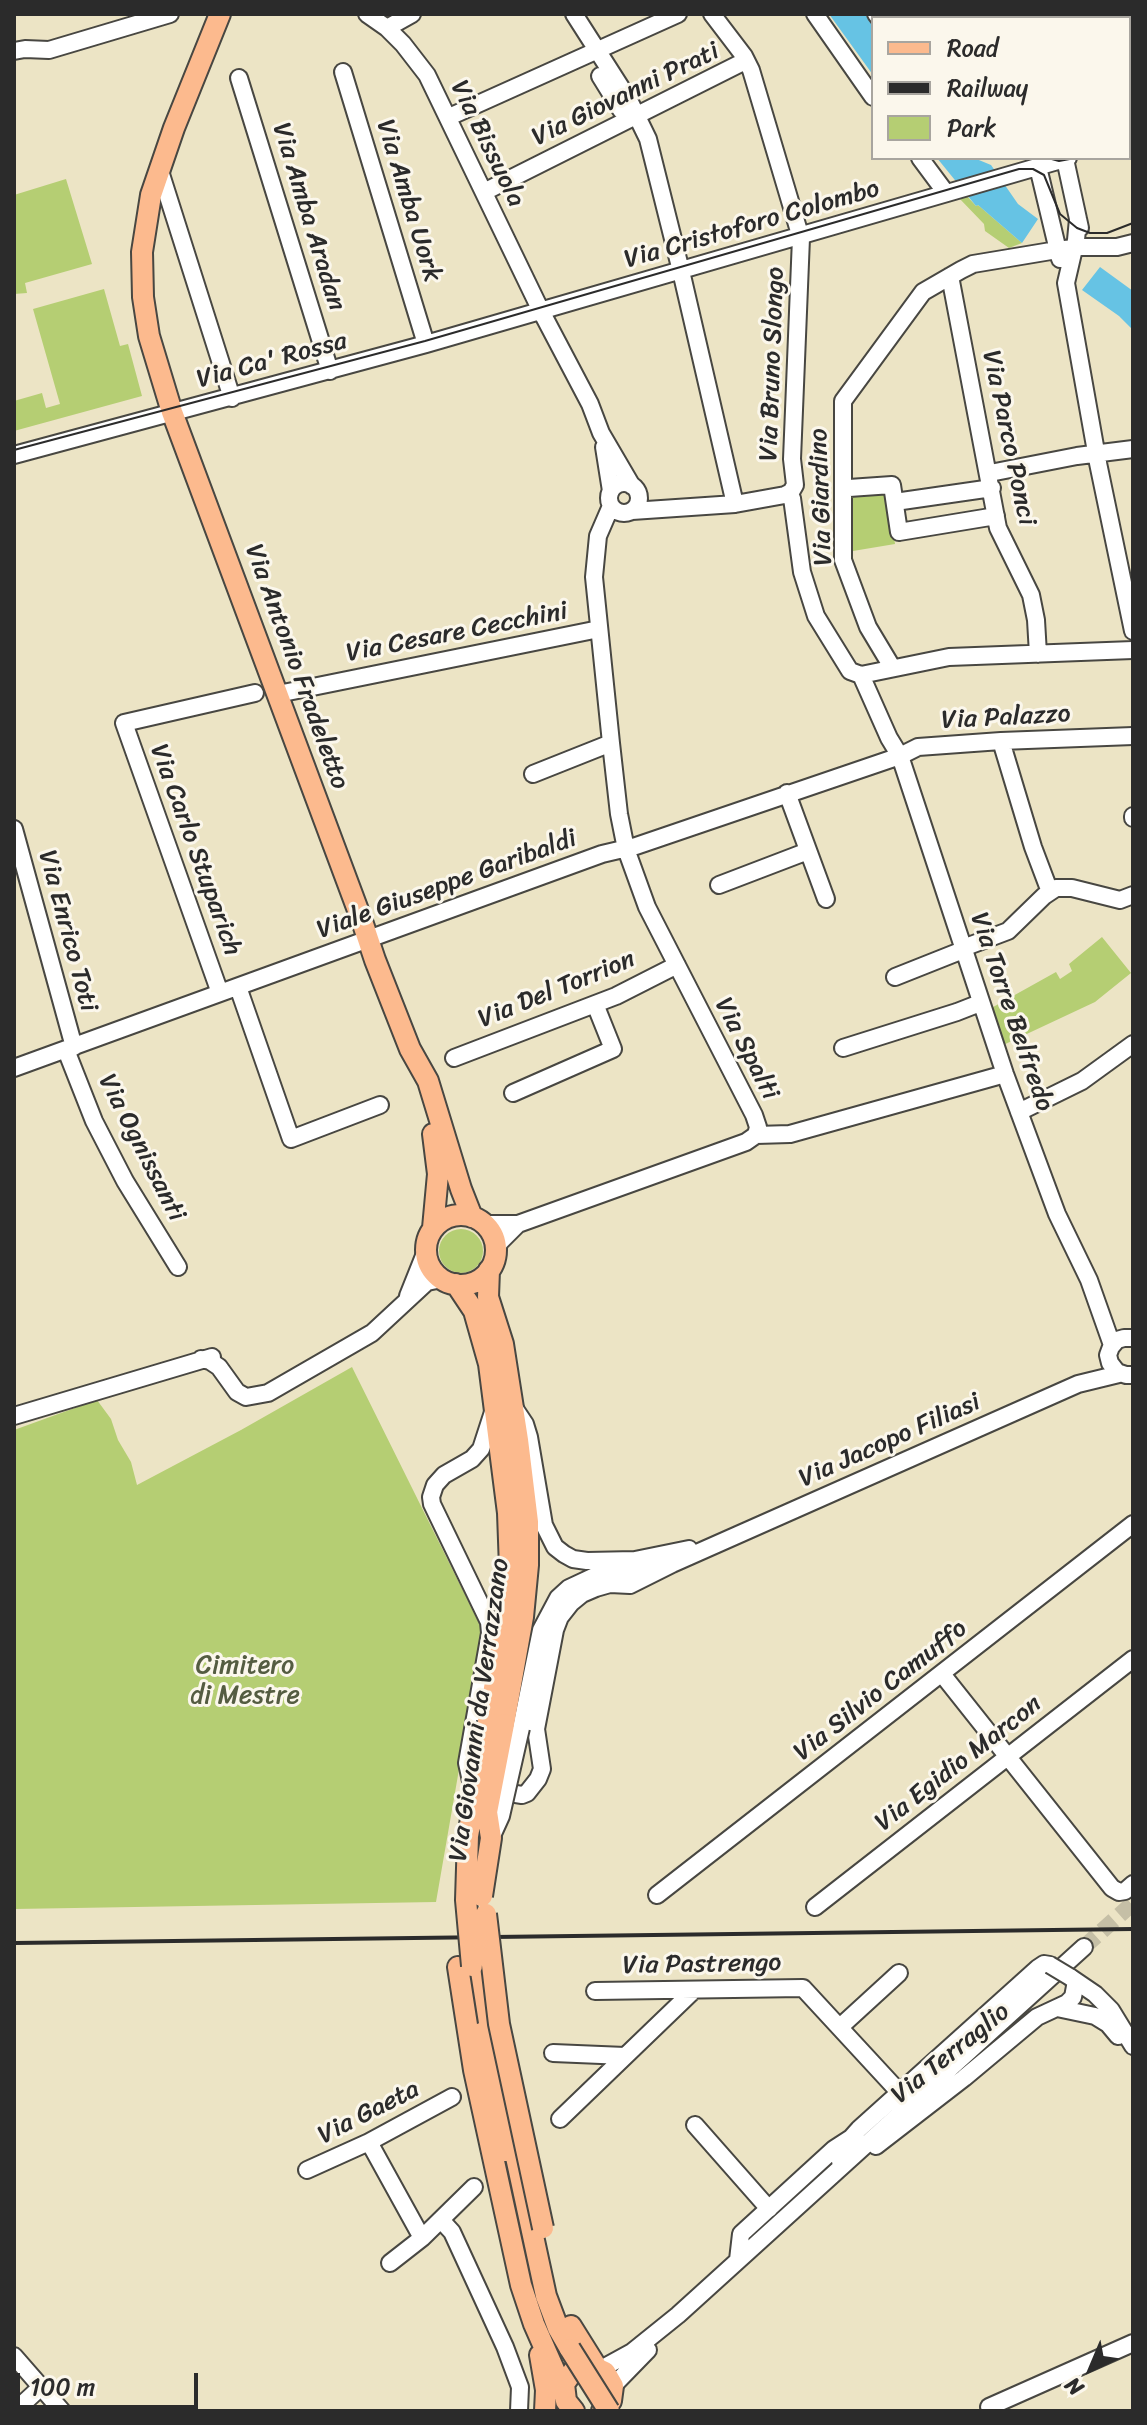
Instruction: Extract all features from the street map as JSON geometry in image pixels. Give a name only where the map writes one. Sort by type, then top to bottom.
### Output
[{"type":"main road","name":"Via Antonio Fradeletto","points":[[220,14],[159,168],[147,212],[142,252],[143,297],[149,336],[172,412],[369,941]]},
{"type":"main road","points":[[369,941],[410,1049],[428,1081],[461,1189],[478,1220],[490,1231],[496,1250],[489,1270],[474,1282],[449,1282],[434,1272],[428,1262],[426,1243],[433,1228],[438,1192],[437,1154],[410,1049]]},
{"type":"main road","points":[[433,1228],[451,1216],[478,1220]]},
{"type":"main road","name":"Via Giovanni da Verrazzano","points":[[474,1898],[491,1838],[487,1812],[504,1725],[505,1630],[510,1568],[503,1344],[488,1297],[489,1270]]},
{"type":"main road","name":"Via Giovanni da Verrazzano","points":[[449,1282],[474,1311],[504,1406]]},
{"type":"main road","name":"Via Giovanni da Verrazzano","points":[[470,1966],[477,1920],[468,1836],[504,1725]]},
{"type":"main road","points":[[468,1836],[460,1868],[458,1900],[484,2047],[538,2297],[551,2333],[607,2395]]},
{"type":"main road","points":[[474,1898],[470,1966],[474,2070],[521,2285],[563,2402]]},
{"type":"main road","points":[[474,1898],[562,2308],[607,2395]]},
{"type":"main road","points":[[534,2324],[544,2374],[545,2411]]},
{"type":"main road","points":[[563,2402],[566,2379],[574,2370],[585,2366],[607,2395]]},
{"type":"street","points":[[14,51],[49,50],[170,14]]},
{"type":"street","name":"Via Bissuola","points":[[367,14],[387,28],[420,64],[590,404],[601,433]]},
{"type":"street","points":[[387,28],[412,14]]},
{"type":"street","points":[[574,14],[638,117],[648,139],[735,504]]},
{"type":"street","points":[[449,117],[678,14]]},
{"type":"street","name":"Via Bruno Slongo","points":[[712,14],[751,70],[800,236],[792,459],[795,485],[792,495],[802,572],[816,616],[850,671],[861,675]]},
{"type":"street","points":[[815,14],[871,94]]},
{"type":"street","name":"Via Giovanni Prati","points":[[484,192],[745,61]]},
{"type":"street","name":"Via Amba Uork","points":[[343,72],[426,344]]},
{"type":"street","name":"Via Amba Aradan","points":[[239,78],[330,371]]},
{"type":"street","points":[[921,160],[946,193]]},
{"type":"street","points":[[1067,160],[1078,219],[1066,283],[1133,631]]},
{"type":"street","points":[[1040,164],[1073,248]]},
{"type":"street","name":"Via Cristoforo Colombo","points":[[541,311],[1040,164]]},
{"type":"street","points":[[159,168],[232,398]]},
{"type":"street","name":"Via Giardino","points":[[887,660],[868,627],[843,560],[843,401],[923,292],[950,276],[973,264],[1073,248],[1117,247],[1133,243]]},
{"type":"street","name":"Via Parco Ponci","points":[[950,276],[998,528],[1031,595],[1038,654]]},
{"type":"street","name":"Via Ca' Rossa","points":[[14,455],[232,398],[541,311]]},
{"type":"street","points":[[601,433],[634,488],[638,504],[619,505]]},
{"type":"street","points":[[601,433],[619,505]]},
{"type":"street","points":[[844,486],[894,494],[991,481],[1097,453],[1133,449]]},
{"type":"street","points":[[619,505],[618,485],[634,488],[658,504],[681,508]]},
{"type":"street","points":[[894,494],[899,532],[996,516]]},
{"type":"street","points":[[619,505],[681,508],[792,495]]},
{"type":"street","name":"Via Spalti","points":[[619,505],[595,559],[611,743],[626,849],[647,907],[754,1115],[758,1127],[756,1135],[790,1134],[1005,1074]]},
{"type":"street","name":"Via Cesare Cecchini","points":[[278,694],[599,629]]},
{"type":"street","points":[[861,675],[887,660],[1133,650]]},
{"type":"street","name":"Via Torre Belfredo","points":[[861,675],[895,749],[980,1003],[1057,1214],[1089,1280],[1110,1348],[1110,1363],[1128,1376]]},
{"type":"street","name":"Via Carlo Stuparich","points":[[220,993],[124,723],[255,693]]},
{"type":"street","name":"Via Palazzo","points":[[895,749],[1133,736]]},
{"type":"street","points":[[1001,741],[1050,892]]},
{"type":"street","points":[[533,774],[611,743]]},
{"type":"street","name":"Viale Giuseppe Garibaldi","points":[[14,1068],[602,854],[626,849],[787,793],[895,749]]},
{"type":"street","points":[[787,793],[826,899]]},
{"type":"street","name":"Via Enrico Toti","points":[[14,829],[22,890],[70,1048]]},
{"type":"street","points":[[719,885],[808,851]]},
{"type":"street","points":[[895,977],[1008,931],[1056,888],[1072,888],[1120,900],[1133,895]]},
{"type":"street","name":"Via Del Torrion","points":[[454,1058],[616,996],[677,965]]},
{"type":"street","points":[[238,987],[291,1139],[380,1105]]},
{"type":"street","points":[[843,1048],[980,1003]]},
{"type":"street","points":[[513,1093],[613,1049],[595,1004]]},
{"type":"street","points":[[1019,1112],[1082,1081],[1133,1044]]},
{"type":"street","name":"Via Ognissanti","points":[[70,1048],[94,1121],[125,1181],[178,1267]]},
{"type":"street","points":[[496,1250],[518,1224],[746,1142],[756,1135]]},
{"type":"street","points":[[478,1220],[518,1224]]},
{"type":"street","points":[[408,1297],[426,1251]]},
{"type":"street","name":"Via Torre Belfredo","points":[[1089,1280],[1130,1337]]},
{"type":"street","points":[[14,1416],[216,1356],[229,1363],[245,1387],[257,1397],[280,1389],[372,1333],[427,1282],[449,1282]]},
{"type":"street","name":"Via Jacopo Filiasi","points":[[1075,1385],[1104,1360],[1120,1338],[1130,1337]]},
{"type":"street","name":"Via Jacopo Filiasi","points":[[722,1542],[1075,1385],[1128,1376]]},
{"type":"street","points":[[504,1406],[525,1424],[544,1525],[555,1547],[564,1554],[587,1561],[635,1560],[722,1542],[630,1585],[610,1584],[596,1588],[571,1603],[555,1630],[536,1729],[542,1769],[538,1779],[522,1795],[478,1788],[471,1781],[467,1763],[488,1645],[489,1622],[435,1512],[431,1497],[435,1485],[444,1475],[472,1459],[481,1449],[504,1406]]},
{"type":"street","name":"Via Silvio Camuffo","points":[[657,1895],[1133,1524]]},
{"type":"street","points":[[504,1725],[541,1630],[558,1598],[569,1588],[599,1574],[640,1571],[672,1564]]},
{"type":"street","name":"Via Egidio Marcon","points":[[815,1907],[1133,1659]]},
{"type":"street","points":[[942,1674],[1112,1888],[1119,1892],[1129,1888]]},
{"type":"street","name":"Via Terraglio","points":[[607,2395],[632,2352],[678,2315],[1084,1947]]},
{"type":"street","name":"Via Terraglio","points":[[738,2260],[741,2234],[1038,1968],[1044,1964],[1050,1965],[1073,1979],[1073,1997],[1037,2017],[893,2133],[831,2176]]},
{"type":"street","points":[[840,2027],[899,1973]]},
{"type":"street","points":[[1073,1979],[1111,2010],[1133,2048]]},
{"type":"street","name":"Via Pastrengo","points":[[595,1991],[803,1988],[900,2093]]},
{"type":"street","points":[[560,2119],[694,1990]]},
{"type":"street","points":[[1057,2008],[1095,2016],[1133,2048]]},
{"type":"street","points":[[553,2053],[625,2056]]},
{"type":"street","name":"Via Gaeta","points":[[307,2170],[369,2142],[452,2097]]},
{"type":"street","points":[[695,2125],[769,2209]]},
{"type":"street","name":"Via Terraglio","points":[[831,2176],[851,2138]]},
{"type":"street","points":[[369,2142],[422,2238]]},
{"type":"street","points":[[390,2263],[422,2238],[474,2187]]},
{"type":"street","points":[[441,2220],[452,2232],[505,2347],[520,2387],[519,2411]]},
{"type":"street","points":[[989,2407],[1133,2343]]},
{"type":"street","points":[[14,2356],[62,2411]]},
{"type":"street","points":[[15,2411],[41,2387]]},
{"type":"green space","points":[[66,179],[92,264],[25,283],[27,293],[14,294],[14,195]]},
{"type":"green space","points":[[966,195],[1022,243],[1009,248],[985,231],[984,224],[958,197]]},
{"type":"green space","points":[[104,289],[120,346],[128,344],[142,396],[14,431],[14,401],[42,393],[46,408],[60,404],[33,309]]},
{"type":"green space","points":[[888,490],[895,544],[847,552],[847,493]]},
{"type":"green space","points":[[1102,937],[1131,973],[1095,1002],[999,1047],[986,1011],[1056,972],[1060,979],[1072,971],[1069,964]]},
{"type":"green space","points":[[461,1229],[476,1236],[483,1251],[476,1266],[461,1273],[446,1266],[439,1251],[446,1236]]},
{"type":"green space","name":"Cimitero di Mestre","points":[[352,1367],[483,1631],[436,1902],[14,1909],[14,1430],[97,1400],[111,1419],[118,1440],[131,1462],[137,1485]]},
{"type":"water","points":[[829,14],[865,14],[871,23],[871,72]]},
{"type":"water","points":[[939,160],[979,160],[991,165],[1018,204],[1038,219],[1022,243],[976,206]]},
{"type":"water","points":[[1100,267],[1133,291],[1133,330],[1082,290]]},
{"type":"tunnel","points":[[1084,1947],[1133,1903]]},
{"type":"tram line","points":[[1055,160],[1064,160]]},
{"type":"tram line","points":[[14,450],[425,341],[1019,169],[1033,169],[1044,175],[1060,214],[1077,228],[1090,233],[1107,233],[1133,223]]},
{"type":"railway","points":[[14,1943],[1133,1929]]}]
